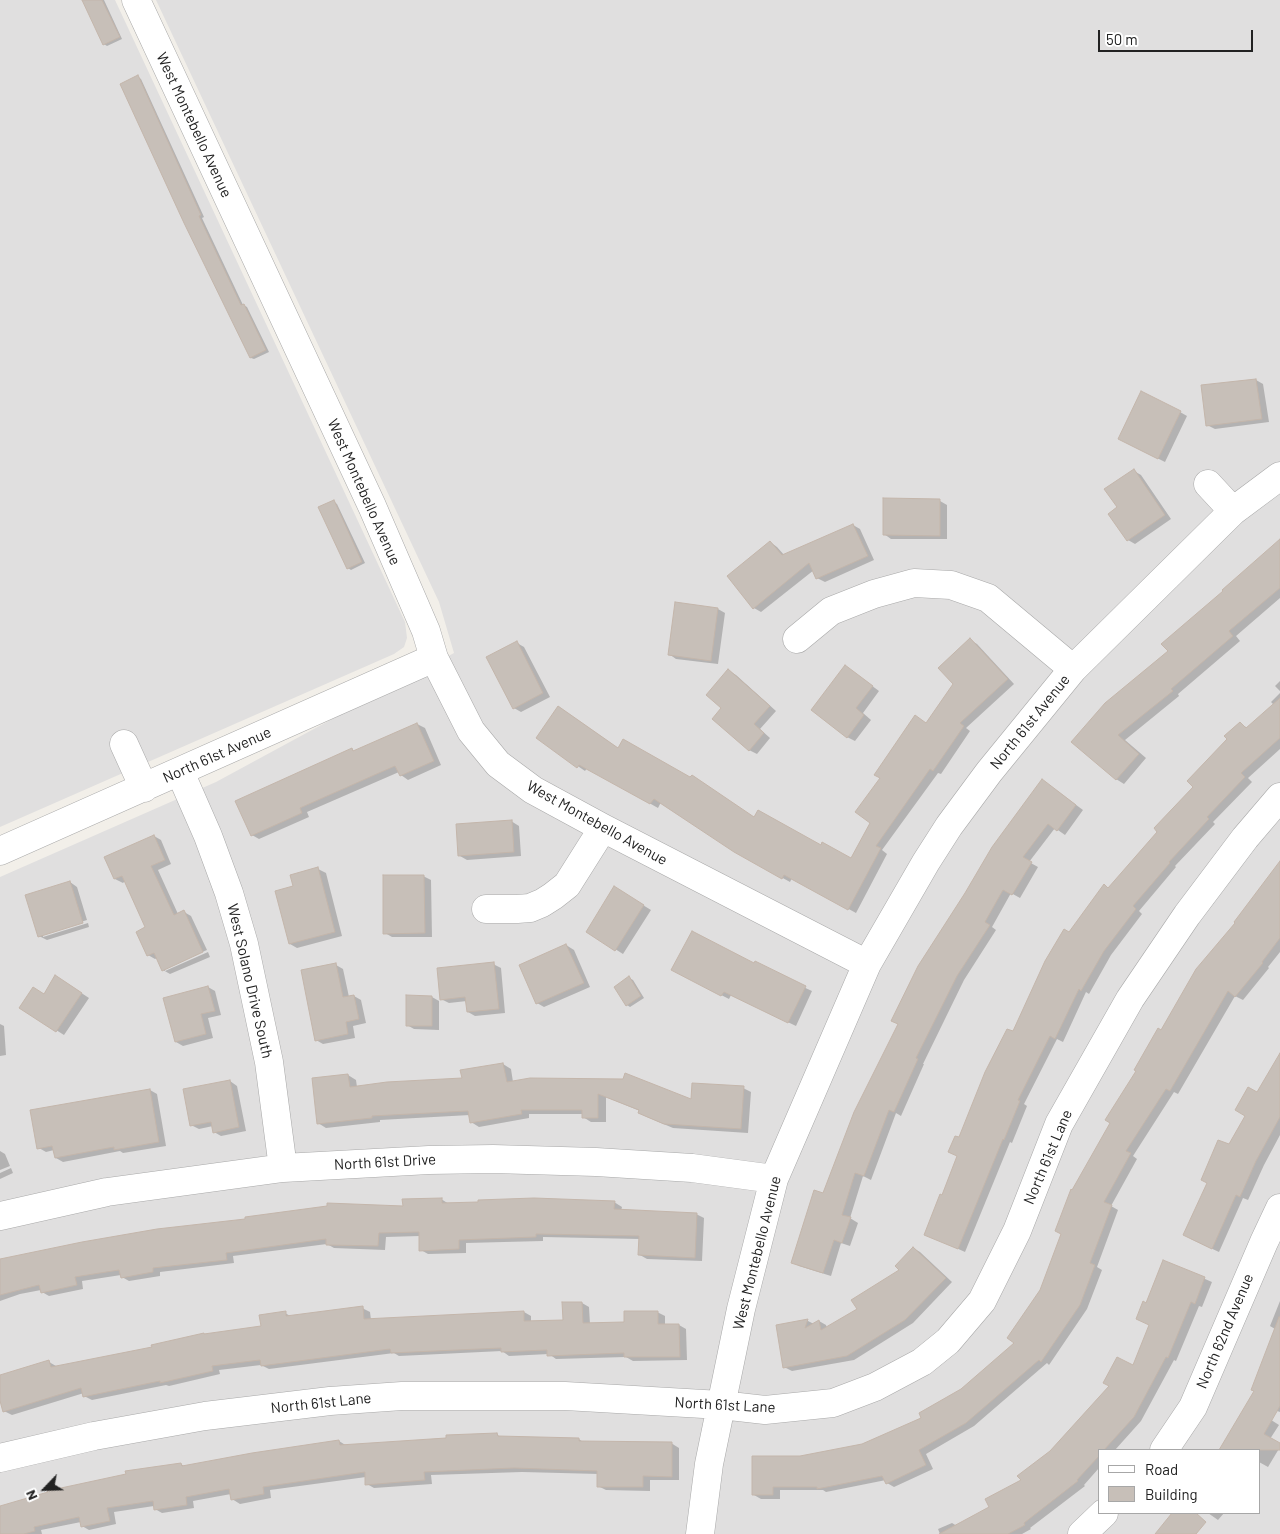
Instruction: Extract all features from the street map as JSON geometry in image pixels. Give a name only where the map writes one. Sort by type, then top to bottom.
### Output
[{"type":"street","name":"West Montebello Avenue","points":[[136,0],[372,506],[426,631],[434,658],[471,731],[498,764],[533,790],[868,964],[774,1180],[742,1309],[721,1405],[709,1464],[700,1534]]},
{"type":"street","name":"North 61st Avenue","points":[[868,964],[926,862],[949,826],[989,772],[1073,669],[1233,511],[1280,476]]},
{"type":"street","points":[[1208,484],[1233,511]]},
{"type":"street","points":[[797,639],[831,611],[874,594],[914,583],[951,585],[988,598],[1073,669]]},
{"type":"street","name":"North 61st Avenue","points":[[0,851],[434,658]]},
{"type":"street","points":[[124,744],[144,788]]},
{"type":"street","name":"West Solano Drive South","points":[[180,772],[217,860],[244,944],[269,1062],[283,1168]]},
{"type":"street","name":"North 61st Lane","points":[[0,1458],[94,1436],[205,1416],[330,1401],[402,1396],[566,1396],[721,1405],[765,1410],[833,1403],[875,1387],[922,1362],[948,1341],[982,1301],[1017,1230],[1059,1124],[1130,999],[1187,915],[1245,838],[1280,797]]},
{"type":"street","points":[[486,909],[530,908],[542,904],[567,885],[603,828]]},
{"type":"street","name":"North 61st Drive","points":[[0,1216],[107,1192],[283,1168],[429,1160],[493,1159],[596,1162],[692,1168],[774,1180]]},
{"type":"street","name":"North 62nd Avenue","points":[[1165,1449],[1193,1407],[1280,1208]]},
{"type":"street","points":[[1082,1534],[1103,1514]]},
{"type":"shaded area","points":[[0,0],[115,0],[405,622],[407,638],[404,647],[394,654],[0,827]]},
{"type":"shaded area","points":[[156,0],[1280,0],[1280,1534],[0,1534],[0,877],[216,782],[454,653],[439,602]]},
{"type":"building","points":[[82,0],[102,0],[120,37],[103,45]]},
{"type":"building","points":[[138,75],[201,215],[199,216],[241,305],[244,304],[266,350],[250,358],[184,223],[120,84]]},
{"type":"building","points":[[1256,379],[1262,419],[1206,426],[1201,385]]},
{"type":"building","points":[[1141,391],[1181,411],[1158,459],[1118,439]]},
{"type":"building","points":[[1134,469],[1165,515],[1127,541],[1108,514],[1117,507],[1104,489]]},
{"type":"building","points":[[883,498],[940,499],[940,536],[883,535]]},
{"type":"building","points":[[334,500],[362,562],[347,569],[318,507]]},
{"type":"building","points":[[853,524],[868,556],[816,579],[809,563],[753,609],[727,576],[770,541],[782,555]]},
{"type":"building","points":[[1280,539],[1280,588],[1229,631],[1233,636],[1171,689],[1173,691],[1118,735],[1139,754],[1116,780],[1071,742],[1105,703],[1168,651],[1161,644]]},
{"type":"building","points":[[675,602],[718,608],[711,661],[668,655]]},
{"type":"building","points":[[970,638],[1008,679],[960,723],[964,726],[933,771],[930,769],[876,846],[881,848],[848,910],[784,875],[782,879],[734,852],[654,799],[650,804],[579,765],[577,768],[536,738],[558,706],[618,748],[623,739],[690,777],[692,775],[754,817],[758,810],[821,845],[822,842],[851,858],[870,823],[855,812],[880,778],[874,775],[915,715],[926,723],[953,684],[938,668]]},
{"type":"building","points":[[517,641],[543,693],[513,709],[486,657]]},
{"type":"building","points":[[845,665],[873,686],[856,708],[864,715],[847,738],[811,710]]},
{"type":"building","points":[[728,669],[770,706],[754,724],[764,733],[749,751],[712,719],[721,708],[706,695]]},
{"type":"building","points":[[1280,698],[1280,738],[1241,773],[1245,777],[1207,817],[1209,819],[1169,862],[1133,906],[1136,909],[1104,951],[1081,991],[1079,989],[1055,1039],[1050,1036],[1018,1100],[1020,1101],[958,1249],[924,1235],[957,1156],[948,1152],[955,1136],[959,1137],[985,1072],[1007,1029],[1013,1031],[1045,961],[1064,929],[1069,932],[1104,884],[1108,888],[1157,832],[1154,828],[1193,787],[1187,781],[1227,739],[1224,736],[1240,722],[1246,728]]},
{"type":"building","points":[[417,723],[434,761],[400,776],[395,766],[300,808],[302,813],[251,836],[235,801],[352,748],[353,751]]},
{"type":"building","points":[[1042,779],[1076,805],[1057,831],[1048,824],[1023,857],[1032,862],[1012,895],[1003,890],[985,922],[990,925],[957,976],[916,1058],[918,1059],[894,1112],[889,1110],[864,1176],[855,1173],[842,1215],[851,1217],[842,1243],[834,1240],[823,1273],[791,1263],[814,1190],[823,1193],[854,1112],[898,1024],[891,1021],[918,966],[992,847]]},
{"type":"building","points":[[512,820],[514,852],[458,856],[456,824]]},
{"type":"building","points":[[154,835],[165,860],[151,866],[174,915],[184,910],[203,952],[162,971],[154,953],[147,956],[136,932],[145,927],[122,876],[114,879],[104,857]]},
{"type":"building","points":[[1280,861],[1280,938],[1263,963],[1235,997],[1228,991],[1170,1091],[1166,1089],[1126,1151],[1131,1153],[1104,1202],[1112,1205],[1090,1263],[1095,1265],[1080,1305],[1041,1362],[1039,1360],[966,1423],[919,1450],[926,1465],[886,1484],[882,1476],[817,1489],[817,1487],[773,1487],[773,1495],[752,1495],[752,1456],[800,1456],[862,1444],[921,1418],[919,1413],[961,1389],[1014,1343],[1007,1338],[1040,1290],[1061,1234],[1055,1231],[1071,1189],[1110,1123],[1105,1120],[1136,1071],[1134,1070],[1158,1028],[1161,1030],[1196,969],[1235,923]]},
{"type":"building","points":[[318,867],[335,932],[289,944],[275,891],[293,886],[290,875]]},
{"type":"building","points":[[383,875],[424,875],[425,933],[383,934]]},
{"type":"building","points":[[70,881],[83,923],[38,937],[25,895]]},
{"type":"building","points":[[614,886],[644,905],[615,951],[586,932]]},
{"type":"building","points":[[692,931],[754,963],[755,961],[806,986],[788,1023],[724,992],[721,996],[671,970]]},
{"type":"building","points":[[566,944],[584,983],[536,1004],[519,965]]},
{"type":"building","points":[[494,962],[499,1009],[467,1012],[465,997],[440,1000],[437,968]]},
{"type":"building","points":[[336,963],[343,997],[354,995],[359,1019],[346,1022],[348,1034],[315,1041],[301,970]]},
{"type":"building","points":[[55,975],[82,993],[56,1032],[19,1008],[33,987],[44,994]]},
{"type":"building","points":[[629,976],[641,996],[626,1006],[614,987]]},
{"type":"building","points":[[208,986],[215,1011],[201,1014],[206,1034],[175,1042],[163,998]]},
{"type":"building","points":[[406,995],[432,996],[432,1026],[406,1026]]},
{"type":"building","points":[[1280,1053],[1280,1117],[1256,1161],[1240,1197],[1236,1195],[1212,1249],[1183,1235],[1207,1183],[1201,1180],[1218,1140],[1229,1144],[1245,1116],[1235,1110],[1248,1087],[1257,1092]]},
{"type":"building","points":[[503,1063],[507,1082],[530,1078],[623,1079],[625,1073],[691,1099],[692,1083],[744,1086],[741,1129],[664,1124],[638,1113],[639,1110],[598,1094],[598,1118],[582,1118],[582,1110],[521,1110],[522,1114],[470,1123],[468,1111],[372,1116],[372,1118],[317,1124],[312,1078],[348,1074],[350,1087],[387,1082],[462,1078],[460,1070]]},
{"type":"building","points":[[230,1080],[239,1127],[213,1133],[211,1122],[190,1126],[183,1089]]},
{"type":"building","points":[[150,1089],[159,1142],[114,1150],[114,1147],[55,1158],[52,1146],[37,1149],[30,1110]]},
{"type":"building","points":[[442,1198],[442,1203],[534,1198],[615,1201],[614,1209],[697,1213],[695,1258],[638,1255],[639,1236],[536,1234],[536,1237],[459,1240],[459,1249],[419,1251],[419,1232],[379,1233],[378,1246],[326,1245],[326,1239],[226,1253],[227,1260],[153,1268],[153,1272],[121,1278],[119,1270],[75,1277],[77,1285],[41,1293],[39,1285],[0,1295],[0,1259],[157,1229],[245,1219],[245,1217],[327,1206],[327,1203],[403,1206],[402,1199]]},
{"type":"building","points":[[913,1247],[946,1278],[905,1320],[847,1356],[783,1368],[776,1325],[808,1319],[805,1328],[819,1320],[821,1330],[857,1309],[851,1300],[899,1270],[895,1266]]},
{"type":"building","points":[[1163,1260],[1205,1277],[1195,1304],[1191,1302],[1168,1358],[1166,1357],[1134,1417],[1105,1449],[1098,1449],[1098,1457],[1078,1481],[1024,1523],[1025,1525],[1008,1534],[939,1534],[989,1507],[985,1499],[1021,1480],[1017,1476],[1050,1451],[1109,1386],[1103,1383],[1117,1357],[1133,1365],[1149,1325],[1136,1319],[1143,1301],[1146,1303]]},
{"type":"building","points":[[562,1302],[582,1302],[583,1323],[624,1322],[624,1311],[658,1311],[658,1324],[679,1324],[680,1357],[624,1357],[624,1353],[547,1356],[547,1350],[501,1352],[501,1348],[391,1353],[390,1349],[261,1366],[260,1360],[212,1366],[213,1371],[83,1397],[81,1388],[3,1412],[0,1401],[0,1375],[49,1360],[51,1367],[152,1347],[151,1345],[204,1333],[261,1326],[259,1315],[286,1311],[286,1316],[363,1306],[364,1319],[524,1311],[524,1321],[563,1320]]},
{"type":"building","points":[[1280,1317],[1280,1406],[1264,1434],[1280,1443],[1280,1450],[1220,1449],[1254,1391],[1251,1390]]},
{"type":"building","points":[[497,1433],[498,1436],[579,1438],[579,1441],[672,1442],[672,1477],[643,1476],[643,1487],[597,1487],[597,1471],[514,1468],[424,1472],[425,1480],[365,1485],[365,1472],[263,1487],[264,1494],[231,1500],[229,1489],[186,1497],[187,1505],[154,1510],[153,1501],[107,1508],[110,1521],[81,1527],[79,1517],[34,1527],[35,1531],[24,1534],[0,1534],[0,1506],[47,1491],[126,1474],[125,1471],[181,1463],[182,1466],[339,1440],[340,1445],[446,1438],[446,1435]]},
{"type":"building","points":[[1171,1514],[1197,1514],[1206,1522],[1196,1534],[1155,1534]]}]
